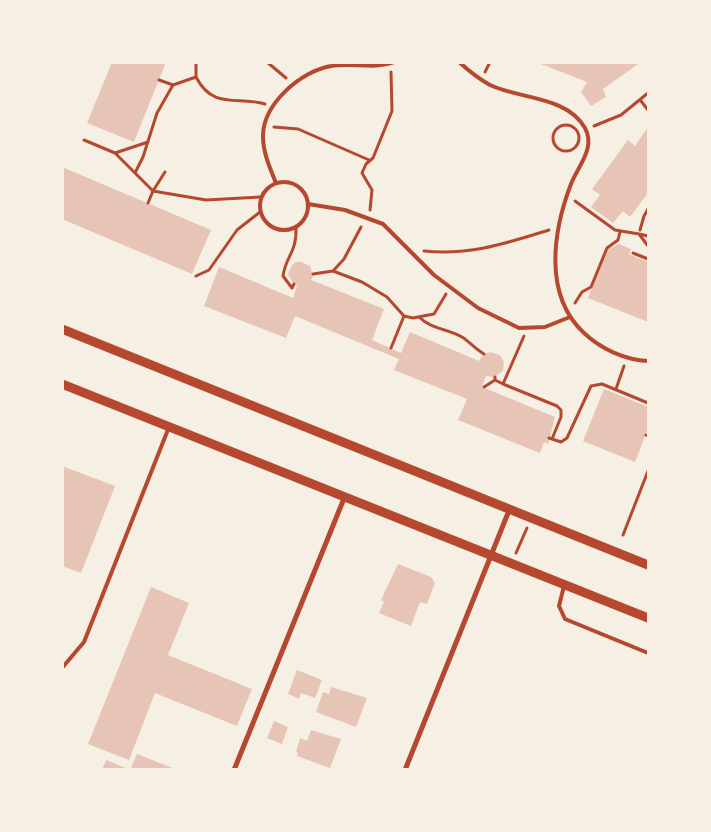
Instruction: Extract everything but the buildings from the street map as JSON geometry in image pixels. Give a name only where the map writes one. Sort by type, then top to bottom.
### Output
[{"type":"street","points":[[62,329],[648,565]]},
{"type":"street","points":[[62,384],[493,554],[648,618]]},
{"type":"street","points":[[234,770],[346,496]]},
{"type":"street","points":[[405,770],[510,508]]},
{"type":"lane","points":[[276,183],[267,160],[264,127],[273,106],[295,83],[328,66],[388,64],[395,62]]},
{"type":"lane","points":[[459,62],[491,85],[564,108],[580,121],[586,129],[588,140],[586,155],[574,178],[560,227],[555,268],[556,281],[564,306],[570,317],[591,340],[627,358],[648,362]]},
{"type":"lane","points":[[286,182],[297,186],[304,193],[308,204],[305,217],[296,227],[282,230],[274,228],[268,225],[260,212],[261,197],[264,191],[276,183],[286,182]]},
{"type":"lane","points":[[308,204],[327,206],[383,224],[434,275],[478,308],[502,321],[519,328],[529,328],[545,327],[570,317]]},
{"type":"lane","points":[[62,668],[84,642],[170,426]]},
{"type":"lane","points":[[564,584],[559,606],[565,618],[648,653]]},
{"type":"path","points":[[196,62],[196,77],[202,87],[215,97],[273,106]]},
{"type":"path","points":[[267,62],[295,83]]},
{"type":"path","points":[[313,274],[333,270],[344,259],[371,208],[372,190],[362,173],[369,160],[373,158],[392,112],[392,76],[388,64]]},
{"type":"path","points":[[159,80],[173,85],[196,77]]},
{"type":"path","points":[[135,173],[148,142],[157,113],[173,85]]},
{"type":"path","points":[[586,129],[621,115],[648,93]]},
{"type":"path","points":[[640,101],[648,110]]},
{"type":"path","points":[[561,126],[573,128],[578,134],[576,146],[568,151],[560,150],[554,143],[553,135],[561,126]]},
{"type":"path","points":[[264,127],[298,130],[369,160]]},
{"type":"path","points":[[84,140],[115,153],[153,191],[206,200],[261,197]]},
{"type":"path","points":[[115,153],[148,142]]},
{"type":"path","points":[[148,203],[165,172]]},
{"type":"path","points":[[568,196],[620,232],[640,232],[648,236]]},
{"type":"path","points":[[648,209],[640,232],[648,246]]},
{"type":"path","points":[[196,276],[209,270],[237,230],[260,212]]},
{"type":"path","points":[[294,284],[292,288],[283,276],[286,263],[296,246],[296,227]]},
{"type":"path","points":[[408,248],[438,252],[470,252],[494,248],[560,227]]},
{"type":"path","points":[[564,306],[576,302],[582,292],[590,287],[607,248],[618,240],[620,232]]},
{"type":"path","points":[[633,253],[648,259]]},
{"type":"path","points":[[286,263],[291,267]]},
{"type":"path","points":[[333,270],[376,290],[386,297],[404,316],[418,318],[434,314],[450,287]]},
{"type":"path","points":[[391,348],[404,316]]},
{"type":"path","points":[[418,318],[426,324],[464,338],[473,348],[484,354]]},
{"type":"path","points":[[503,384],[515,353],[529,328]]},
{"type":"path","points":[[616,389],[627,358]]},
{"type":"path","points":[[484,388],[495,378],[503,384],[557,406],[561,410],[561,417],[551,439],[560,442],[567,438],[591,386],[602,384],[616,389],[629,397],[648,403]]},
{"type":"path","points":[[623,535],[648,472]]},
{"type":"path","points":[[516,553],[527,527]]}]
